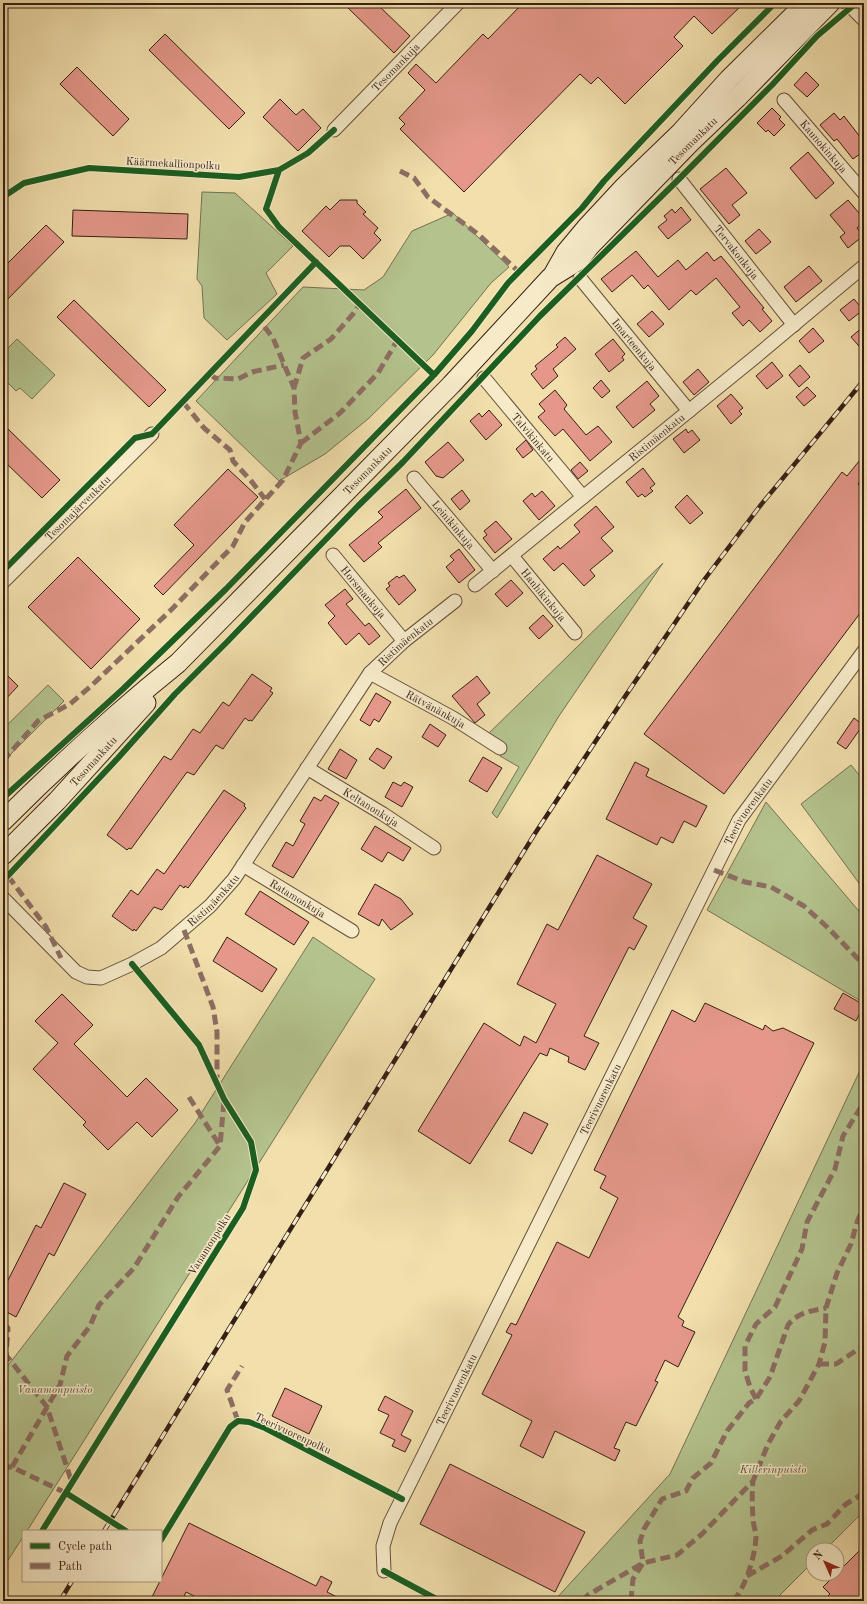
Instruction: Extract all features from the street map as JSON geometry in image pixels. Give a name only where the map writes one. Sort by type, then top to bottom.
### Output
[{"type":"main road","name":"Tesomankatu","points":[[3,855],[68,789],[152,696],[178,663],[451,385],[554,275],[566,252],[620,191],[681,132],[729,79],[806,3]]},
{"type":"main road","name":"Tesomankatu","points":[[554,275],[579,260],[590,246],[674,159],[737,98],[830,3]]},
{"type":"main road","name":"Tesomankatu","points":[[3,821],[27,797],[141,693],[178,663]]},
{"type":"street","name":"Tesomankuja","points":[[334,130],[458,3]]},
{"type":"street","points":[[847,3],[864,20]]},
{"type":"street","name":"Kaunokinkuja","points":[[784,100],[864,192]]},
{"type":"street","name":"Tervakonkuja","points":[[679,179],[794,325]]},
{"type":"street","name":"Ristimäenkatu","points":[[475,585],[794,325],[864,266]]},
{"type":"street","name":"Imarteenkuja","points":[[580,278],[689,411]]},
{"type":"street","name":"Talvikinkatu","points":[[484,378],[583,498]]},
{"type":"street","name":"Tesomajärvenkatu","points":[[3,582],[152,434]]},
{"type":"street","name":"Leinikinkuja","points":[[414,478],[493,571]]},
{"type":"street","name":"Horsmankuja","points":[[333,555],[404,641]]},
{"type":"street","name":"Hanhikinkuja","points":[[512,556],[575,633]]},
{"type":"street","name":"Ristimäenkatu","points":[[3,898],[76,972],[87,977],[101,978],[132,964],[161,948],[210,906],[234,879],[370,673],[404,641],[455,601]]},
{"type":"street","name":"Teerivuorenkatu","points":[[384,1571],[383,1546],[390,1523],[739,820],[864,651]]},
{"type":"street","name":"Rätvänänkuja","points":[[370,673],[453,718],[500,748]]},
{"type":"street","name":"Keltanonkuja","points":[[307,768],[383,814],[434,848]]},
{"type":"street","name":"Ratamonkuja","points":[[243,865],[352,931]]},
{"type":"green space","points":[[202,192],[235,193],[293,246],[266,273],[277,294],[227,340],[204,318],[202,286],[197,279]]},
{"type":"green space","points":[[453,213],[509,267],[491,283],[433,355],[368,419],[325,454],[279,481],[196,401],[303,287],[364,290],[383,277],[412,231]]},
{"type":"green space","points":[[17,339],[55,375],[32,399],[20,388],[16,391],[3,378],[3,353]]},
{"type":"green space","points":[[663,563],[559,716],[497,818],[492,813],[519,767],[500,756],[506,745],[487,735]]},
{"type":"green space","points":[[48,685],[64,701],[3,762],[3,729]]},
{"type":"green space","points":[[851,765],[864,781],[864,890],[801,804]]},
{"type":"green space","points":[[766,802],[864,917],[864,1003],[707,910]]},
{"type":"green space","name":"Vanamonpuisto","points":[[313,937],[375,979],[28,1530],[22,1530],[22,1539],[3,1568],[3,1372],[195,1123]]},
{"type":"green space","name":"Killerinpuisto","points":[[864,1062],[864,1511],[833,1542],[805,1542],[805,1570],[774,1601],[554,1601],[670,1474]]},
{"type":"building","points":[[343,3],[376,3],[410,36],[394,53]]},
{"type":"building","points":[[523,3],[744,3],[712,34],[694,16],[674,37],[683,46],[625,104],[598,77],[591,84],[580,74],[464,192],[400,129],[405,124],[399,118],[425,90],[408,73],[416,64],[436,83],[483,34],[488,39]]},
{"type":"building","points":[[165,34],[245,113],[229,129],[149,50]]},
{"type":"building","points":[[77,67],[129,119],[113,136],[60,84]]},
{"type":"building","points":[[806,72],[819,85],[807,97],[794,85]]},
{"type":"building","points":[[280,99],[296,115],[303,109],[321,128],[298,151],[263,117]]},
{"type":"building","points":[[772,108],[781,117],[779,119],[785,125],[774,136],[768,130],[766,132],[757,123]]},
{"type":"building","points":[[834,113],[840,120],[844,116],[864,142],[864,151],[853,159],[837,139],[834,141],[820,125]]},
{"type":"building","points":[[808,152],[834,183],[816,199],[790,168]]},
{"type":"building","points":[[726,168],[747,193],[732,205],[740,215],[729,224],[700,189]]},
{"type":"building","points":[[340,200],[357,200],[357,203],[366,212],[363,214],[378,228],[374,233],[381,240],[363,259],[350,246],[340,246],[329,257],[302,231],[326,206],[330,210]]},
{"type":"building","points":[[848,200],[864,219],[864,222],[857,228],[863,236],[848,248],[840,237],[845,233],[830,215]]},
{"type":"building","points":[[681,207],[691,220],[668,239],[658,227],[667,220],[664,216],[672,209],[675,213]]},
{"type":"building","points":[[73,210],[188,214],[187,239],[72,236]]},
{"type":"building","points":[[46,225],[64,242],[3,304],[3,268]]},
{"type":"building","points":[[759,229],[771,242],[756,254],[745,241]]},
{"type":"building","points":[[636,251],[658,277],[678,260],[686,270],[707,252],[714,261],[721,256],[764,308],[762,309],[772,321],[760,332],[749,320],[743,326],[732,313],[740,307],[716,278],[696,295],[691,290],[669,310],[648,285],[644,289],[632,275],[612,292],[601,279]]},
{"type":"building","points":[[809,266],[822,281],[796,302],[784,287]]},
{"type":"building","points":[[854,299],[863,310],[849,321],[840,310]]},
{"type":"building","points":[[74,300],[166,390],[149,407],[57,317]]},
{"type":"building","points":[[652,311],[664,324],[649,337],[637,324]]},
{"type":"building","points":[[864,326],[864,352],[851,337]]},
{"type":"building","points":[[813,328],[824,341],[809,353],[799,341]]},
{"type":"building","points":[[565,337],[576,349],[553,369],[558,376],[543,389],[531,374],[537,369],[535,366],[558,347],[556,345]]},
{"type":"building","points":[[613,339],[625,354],[622,357],[624,360],[609,372],[595,354]]},
{"type":"building","points":[[772,362],[783,376],[767,389],[756,376]]},
{"type":"building","points":[[800,365],[810,377],[799,387],[789,375]]},
{"type":"building","points":[[698,369],[709,382],[694,395],[683,382]]},
{"type":"building","points":[[601,380],[610,391],[602,398],[593,388]]},
{"type":"building","points":[[647,381],[659,396],[650,404],[655,410],[633,428],[616,407]]},
{"type":"building","points":[[807,387],[816,396],[804,406],[796,397]]},
{"type":"building","points":[[555,390],[567,405],[564,409],[586,435],[598,426],[612,442],[590,461],[563,429],[555,436],[538,417],[545,411],[539,404]]},
{"type":"building","points":[[731,394],[743,408],[739,411],[742,414],[731,424],[717,406]]},
{"type":"building","points":[[489,410],[502,425],[486,440],[470,421],[479,413],[482,417]]},
{"type":"building","points":[[3,424],[60,480],[42,498],[3,460]]},
{"type":"building","points":[[686,429],[688,433],[692,430],[700,440],[684,453],[673,439]]},
{"type":"building","points":[[526,440],[533,450],[523,458],[516,449]]},
{"type":"building","points":[[448,442],[464,460],[443,478],[436,476],[425,462]]},
{"type":"building","points":[[864,455],[864,476],[858,484],[864,489],[864,608],[724,794],[644,734],[842,472],[847,476]]},
{"type":"building","points":[[580,462],[588,471],[578,479],[571,470]]},
{"type":"building","points":[[643,468],[655,484],[650,488],[653,491],[645,497],[642,494],[638,497],[626,482]]},
{"type":"building","points":[[228,469],[258,497],[163,595],[154,586],[194,545],[174,525]]},
{"type":"building","points":[[406,489],[421,508],[378,543],[382,547],[364,562],[349,545],[383,517],[378,512]]},
{"type":"building","points":[[462,490],[470,501],[460,510],[451,499]]},
{"type":"building","points":[[542,491],[555,506],[539,520],[523,501],[532,493],[535,497]]},
{"type":"building","points":[[687,495],[703,513],[690,524],[675,507]]},
{"type":"building","points":[[596,506],[614,527],[601,538],[613,551],[590,570],[595,576],[584,586],[563,563],[554,571],[543,559],[558,546],[560,549],[580,532],[574,525]]},
{"type":"building","points":[[496,521],[512,539],[495,553],[483,538],[487,535],[484,531]]},
{"type":"building","points":[[459,549],[475,570],[459,583],[446,567],[454,560],[450,556]]},
{"type":"building","points":[[78,557],[140,619],[91,669],[28,607]]},
{"type":"building","points":[[404,575],[416,590],[399,605],[386,589],[390,586],[388,583],[397,576],[399,578]]},
{"type":"building","points":[[511,580],[523,593],[507,607],[495,594]]},
{"type":"building","points":[[345,589],[353,599],[346,604],[365,626],[369,623],[380,636],[369,645],[359,633],[346,645],[328,623],[335,616],[325,605]]},
{"type":"building","points":[[543,615],[553,626],[539,639],[529,628]]},
{"type":"building","points":[[3,671],[18,686],[3,702]]},
{"type":"building","points":[[252,674],[272,688],[270,691],[273,693],[252,721],[245,718],[223,749],[216,745],[194,775],[187,772],[131,849],[129,848],[127,850],[107,835],[164,756],[171,760],[193,729],[200,733],[223,702],[229,706]]},
{"type":"building","points":[[477,676],[490,693],[477,704],[485,715],[475,723],[452,696]]},
{"type":"building","points":[[376,693],[391,702],[379,722],[374,719],[370,726],[360,720]]},
{"type":"building","points":[[854,718],[863,725],[846,749],[837,743]]},
{"type":"building","points":[[430,724],[446,735],[438,747],[422,737]]},
{"type":"building","points":[[377,748],[392,757],[384,769],[369,759]]},
{"type":"building","points":[[340,749],[357,760],[346,779],[328,769]]},
{"type":"building","points":[[483,757],[502,768],[487,792],[469,781]]},
{"type":"building","points":[[635,762],[649,769],[646,776],[707,806],[696,827],[684,821],[673,843],[661,837],[657,845],[606,819]]},
{"type":"building","points":[[393,782],[401,786],[404,782],[413,787],[402,807],[385,797]]},
{"type":"building","points":[[224,790],[245,804],[244,806],[246,808],[188,888],[185,886],[184,888],[180,885],[162,910],[154,907],[136,931],[134,929],[133,931],[112,916],[131,890],[138,895],[157,869],[164,874]]},
{"type":"building","points":[[325,795],[339,803],[293,878],[272,866],[286,842],[293,846],[305,824],[300,821],[314,797],[321,801]]},
{"type":"building","points":[[375,826],[411,848],[403,861],[388,852],[382,862],[361,849]]},
{"type":"building","points":[[597,855],[652,884],[633,918],[647,926],[634,950],[629,947],[584,1036],[599,1043],[585,1070],[568,1062],[569,1057],[550,1048],[547,1056],[540,1053],[470,1164],[418,1131],[484,1023],[520,1046],[524,1036],[536,1043],[556,1004],[517,984],[547,924],[558,930]]},
{"type":"building","points":[[375,884],[401,899],[413,914],[391,930],[382,919],[379,926],[358,914]]},
{"type":"building","points":[[260,891],[309,922],[294,945],[245,914]]},
{"type":"building","points":[[227,937],[277,969],[262,992],[213,961]]},
{"type":"building","points":[[843,993],[864,1005],[856,1021],[834,1009]]},
{"type":"building","points":[[62,994],[93,1025],[74,1044],[127,1097],[146,1078],[178,1110],[152,1137],[137,1122],[108,1150],[83,1125],[86,1122],[33,1069],[58,1043],[35,1021]]},
{"type":"building","points":[[705,1003],[763,1030],[765,1025],[773,1031],[783,1028],[814,1043],[678,1317],[684,1321],[682,1326],[695,1332],[678,1367],[665,1360],[655,1381],[658,1382],[636,1426],[626,1422],[614,1448],[620,1450],[615,1461],[555,1431],[543,1458],[520,1446],[532,1421],[482,1394],[512,1335],[506,1332],[511,1323],[516,1325],[557,1242],[589,1258],[618,1198],[600,1188],[606,1176],[594,1170],[672,1010],[695,1022]]},
{"type":"building","points":[[524,1112],[548,1124],[532,1154],[509,1141]]},
{"type":"building","points":[[64,1183],[86,1194],[54,1256],[49,1253],[16,1317],[3,1310],[3,1290],[36,1225],[41,1228]]},
{"type":"building","points":[[285,1388],[322,1406],[309,1434],[272,1416]]},
{"type":"building","points":[[385,1396],[413,1411],[401,1435],[411,1440],[405,1452],[392,1446],[395,1440],[380,1433],[389,1415],[378,1410]]},
{"type":"building","points":[[450,1464],[585,1532],[555,1592],[420,1524]]},
{"type":"building","points":[[189,1523],[316,1586],[321,1576],[332,1582],[327,1592],[345,1601],[204,1601],[186,1592],[182,1601],[150,1601],[160,1582],[162,1582],[162,1577]]},
{"type":"building","points":[[864,1546],[864,1601],[823,1601],[830,1594],[823,1587],[828,1582],[845,1582],[845,1565]]},
{"type":"railway","points":[[105,1530],[534,835],[624,698],[704,580],[760,506],[864,380]]},
{"type":"railway","points":[[60,1601],[71,1582]]},
{"type":"marked path","points":[[400,171],[414,178],[428,197],[479,235],[519,272]]},
{"type":"marked path","points":[[294,388],[303,358],[331,339],[353,314],[360,303]]},
{"type":"marked path","points":[[3,761],[38,721],[70,704],[172,609],[233,546],[245,522],[283,480],[301,443],[295,412],[294,388],[273,338],[260,321]]},
{"type":"marked path","points":[[301,443],[340,413],[378,373],[398,339]]},
{"type":"marked path","points":[[210,374],[215,378],[238,379],[252,372],[284,365]]},
{"type":"marked path","points":[[183,402],[204,428],[230,450],[233,461],[265,499]]},
{"type":"marked path","points":[[714,870],[745,882],[771,887],[804,906],[864,965]]},
{"type":"marked path","points":[[8,876],[46,927],[61,958]]},
{"type":"marked path","points":[[184,930],[213,1007],[217,1032],[217,1078]]},
{"type":"marked path","points":[[189,1097],[220,1146]]},
{"type":"marked path","points":[[66,1493],[12,1467],[60,1385],[67,1356],[90,1326],[99,1305],[134,1268],[178,1197],[220,1146],[224,1101]]},
{"type":"marked path","points":[[756,1399],[745,1371],[745,1346],[756,1324],[775,1307],[802,1249],[807,1222],[835,1169],[843,1136],[864,1102]]},
{"type":"marked path","points":[[582,1601],[588,1595],[643,1563],[677,1555],[702,1534],[753,1481],[768,1444],[781,1421],[799,1401],[819,1364],[825,1342],[826,1308],[837,1273],[851,1244],[857,1222],[864,1206]]},
{"type":"marked path","points":[[631,1601],[633,1579],[643,1563],[640,1541],[644,1529],[662,1499],[686,1491],[693,1478],[711,1463],[727,1431],[749,1403],[756,1399],[770,1377],[788,1325],[800,1315],[810,1311],[826,1308]]},
{"type":"marked path","points":[[3,1325],[8,1328],[6,1355],[47,1407],[72,1483]]},
{"type":"marked path","points":[[819,1364],[836,1364],[860,1348],[864,1348]]},
{"type":"marked path","points":[[238,1421],[227,1390],[242,1366]]},
{"type":"marked path","points":[[3,1467],[12,1467]]},
{"type":"marked path","points":[[733,1601],[746,1580],[752,1562],[755,1545],[756,1535],[752,1509],[753,1481]]},
{"type":"marked path","points":[[747,1576],[782,1556],[812,1530],[827,1524],[846,1504],[864,1493]]},
{"type":"cycle path","points":[[3,798],[123,689],[226,589],[434,375],[472,331],[508,283],[582,208],[604,181],[717,61],[775,3]]},
{"type":"cycle path","points":[[3,881],[118,758],[175,694],[358,506],[403,462],[540,316],[772,85],[817,36],[856,3]]},
{"type":"cycle path","name":"Käärmekallionpolku","points":[[3,197],[24,183],[89,168],[239,177],[279,170],[308,153],[334,130]]},
{"type":"cycle path","points":[[279,170],[266,209],[279,227],[434,375]]},
{"type":"cycle path","points":[[3,571],[135,438],[152,434],[316,262]]},
{"type":"cycle path","name":"Vanamonpolku","points":[[43,1530],[243,1208],[256,1170],[251,1142],[224,1099],[199,1045],[132,964]]},
{"type":"cycle path","name":"Teerivuorenpolku","points":[[162,1538],[230,1427],[238,1421],[249,1422],[265,1428],[402,1499]]},
{"type":"cycle path","points":[[66,1493],[124,1530]]},
{"type":"cycle path","points":[[384,1571],[440,1601]]}]
